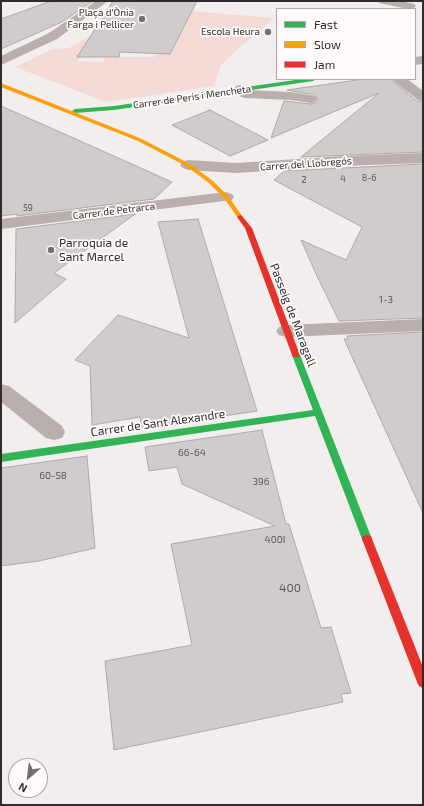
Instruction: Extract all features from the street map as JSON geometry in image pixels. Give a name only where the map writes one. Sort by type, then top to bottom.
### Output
[{"type":"street","points":[[1,61],[54,36],[103,1]]},
{"type":"street","points":[[383,1],[410,5]]},
{"type":"street","name":"Carrer de Peris i Mencheta","points":[[70,112],[114,108],[306,80]]},
{"type":"street","points":[[399,80],[423,97]]},
{"type":"street","name":"Passeig de Maragall","points":[[1,85],[140,140],[188,165],[211,182],[226,197],[248,228],[286,331],[423,682]]},
{"type":"street","name":"Carrer del Llobregós","points":[[188,165],[236,168],[343,160],[423,158]]},
{"type":"street","name":"Carrer de Petrarca","points":[[1,224],[226,197]]},
{"type":"street","points":[[286,331],[423,325]]},
{"type":"street","points":[[1,391],[54,432]]},
{"type":"street","name":"Carrer de Sant Alexandre","points":[[1,458],[318,412]]},
{"type":"lane","points":[[240,89],[245,94],[291,96],[311,99]]},
{"type":"shaded area","points":[[180,10],[273,18],[221,65],[214,86],[106,102],[15,67],[53,49],[69,48],[104,28],[83,48],[78,61],[103,62],[105,57],[154,57]]},
{"type":"building","points":[[51,1],[93,1],[62,22],[1,49],[1,19]]},
{"type":"building","points":[[113,1],[197,1],[170,54],[120,52],[119,57],[77,57]]},
{"type":"building","points":[[357,80],[391,80],[417,101],[423,102],[423,152],[301,157],[379,93],[271,138],[284,101],[311,104],[318,100],[315,95],[287,90]]},
{"type":"building","points":[[1,106],[172,182],[154,199],[17,216],[17,214],[1,216]]},
{"type":"building","points":[[210,110],[268,140],[230,156],[172,125]]},
{"type":"building","points":[[423,164],[423,318],[339,321],[301,240],[346,260],[362,227],[274,180],[284,171]]},
{"type":"building","points":[[135,214],[54,273],[66,279],[15,323],[16,229]]},
{"type":"building","points":[[198,219],[257,411],[142,428],[140,417],[92,425],[90,366],[75,360],[118,315],[189,338],[158,222]]},
{"type":"building","points":[[423,332],[423,513],[344,339],[348,339],[347,336]]},
{"type":"building","points":[[262,430],[286,524],[289,524],[321,628],[331,627],[351,693],[341,694],[343,702],[114,750],[105,661],[192,645],[171,544],[275,526],[182,484],[177,467],[149,471],[145,447]]},
{"type":"building","points":[[87,456],[95,548],[39,561],[1,566],[1,468]]},
{"type":"traffic: fast","points":[[75,111],[114,108],[306,80]]},
{"type":"traffic: fast","points":[[296,355],[367,539]]},
{"type":"traffic: fast","points":[[1,458],[318,412]]},
{"type":"traffic: slow","points":[[1,85],[140,140],[188,165],[211,182],[226,197],[240,217]]},
{"type":"traffic: jam","points":[[240,217],[248,228],[296,355]]},
{"type":"traffic: jam","points":[[367,539],[423,682]]},
{"type":"place","name":"Plaça d'Ònia Farga i Pellicer","points":[[142,19]]},
{"type":"place","name":"Escola Heura","points":[[268,32]]},
{"type":"place","name":"Parroquia de Sant Marcel","points":[[51,250]]}]
